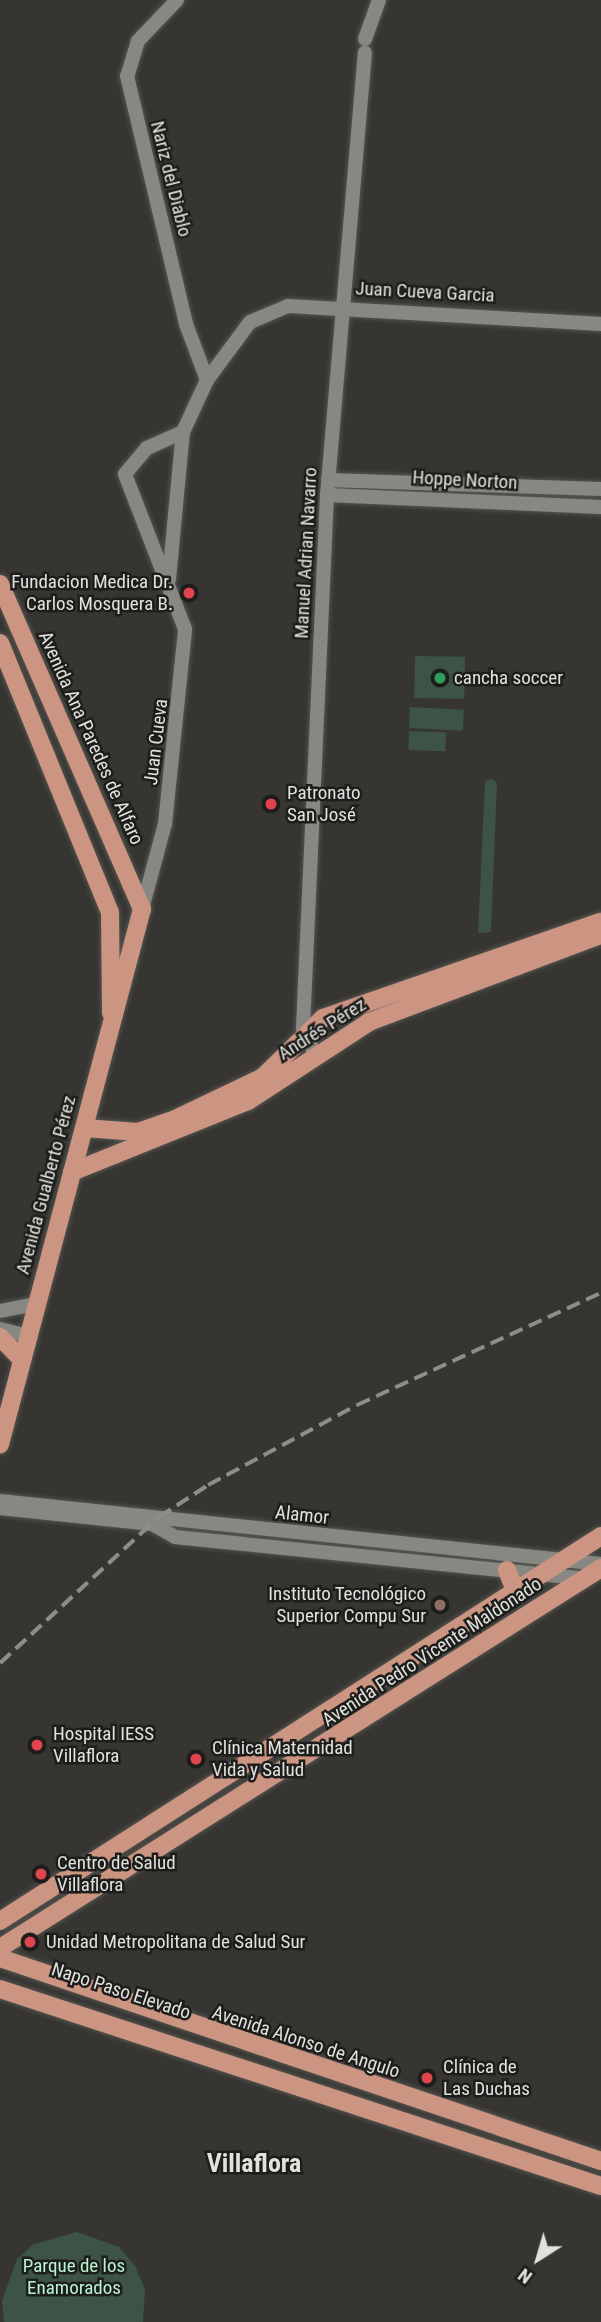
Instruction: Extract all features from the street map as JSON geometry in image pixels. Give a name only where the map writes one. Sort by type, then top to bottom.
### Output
[{"type":"main road","name":"Avenida Ana Paredes de Alfaro","points":[[0,584],[142,909]]},
{"type":"main road","name":"Avenida Gualberto Pérez","points":[[0,643],[110,912],[111,1017]]},
{"type":"main road","name":"Avenida Gualberto Pérez","points":[[0,1444],[111,1017],[142,909]]},
{"type":"main road","name":"Andrés Pérez","points":[[84,1128],[138,1132],[217,1102],[275,1068],[304,1032],[323,1018],[601,922]]},
{"type":"main road","name":"Andrés Pérez","points":[[72,1172],[220,1115],[315,1054],[406,1005],[601,935]]},
{"type":"main road","points":[[0,1337],[22,1360]]},
{"type":"main road","name":"Avenida Pedro Vicente Maldonado","points":[[0,1921],[516,1593],[601,1536]]},
{"type":"main road","name":"Avenida Pedro Vicente Maldonado","points":[[0,1948],[601,1566]]},
{"type":"main road","points":[[507,1570],[516,1593]]},
{"type":"main road","name":"Avenida Alonso de Angulo","points":[[0,1958],[601,2161]]},
{"type":"main road","name":"Napo Paso Elevado","points":[[0,1970],[387,2101],[450,2133]]},
{"type":"main road","points":[[0,1989],[450,2133],[601,2186]]},
{"type":"main road","name":"Napo Paso Elevado","points":[[387,2101],[453,2113]]},
{"type":"street","name":"Nariz del Diablo","points":[[177,0],[138,41],[127,76],[186,324],[207,380]]},
{"type":"street","name":"Manuel Adrian Navarro","points":[[315,1054],[304,1032],[328,488],[341,306],[365,46],[379,0]]},
{"type":"street","name":"Juan Cueva Garcia","points":[[250,322],[288,306],[341,306],[601,324]]},
{"type":"street","name":"Juan Cueva","points":[[169,579],[183,432],[207,380],[250,322]]},
{"type":"street","name":"Juan Cueva","points":[[142,909],[165,824],[185,650],[169,579],[126,491],[125,474],[147,448],[183,432]]},
{"type":"street","name":"Hoppe Norton","points":[[328,488],[601,489]]},
{"type":"street","name":"Hoppe Norton","points":[[328,488],[601,506]]},
{"type":"street","points":[[0,1311],[36,1304]]},
{"type":"street","points":[[0,1329],[29,1336]]},
{"type":"street","name":"Alamor","points":[[0,1501],[566,1560],[601,1566]]},
{"type":"street","name":"Alamor","points":[[0,1508],[152,1524],[175,1537],[586,1578]]},
{"type":"green space","name":"cancha soccer","points":[[415,656],[465,657],[464,699],[414,698]]},
{"type":"green space","points":[[410,707],[464,710],[463,731],[409,728]]},
{"type":"green space","points":[[409,731],[446,732],[445,751],[408,750]]},
{"type":"green space","points":[[492,779],[497,783],[491,932],[478,933],[485,781]]},
{"type":"green space","name":"Parque de los Enamorados","points":[[77,2232],[119,2247],[135,2266],[145,2289],[143,2322],[4,2322],[2,2301],[17,2259],[34,2244]]},
{"type":"railway","points":[[0,1663],[159,1517],[208,1485],[357,1405],[601,1293]]},
{"type":"place","name":"Fundacion Medica Dr. Carlos Mosquera B.","points":[[189,593]]},
{"type":"place","name":"cancha soccer","points":[[440,678]]},
{"type":"place","name":"Patronato San José","points":[[271,804]]},
{"type":"place","name":"Instituto Tecnológico Superior Compu Sur","points":[[440,1605]]},
{"type":"place","name":"Hospital IESS Villaflora","points":[[37,1745]]},
{"type":"place","name":"Clínica Maternidad Vida y Salud","points":[[196,1759]]},
{"type":"place","name":"Centro de Salud Villaflora","points":[[41,1874]]},
{"type":"place","name":"Unidad Metropolitana de Salud Sur","points":[[30,1942]]},
{"type":"place","name":"Clínica de Las Duchas","points":[[427,2078]]},
{"type":"district","name":"Villaflora","points":[[254,2164]]}]
